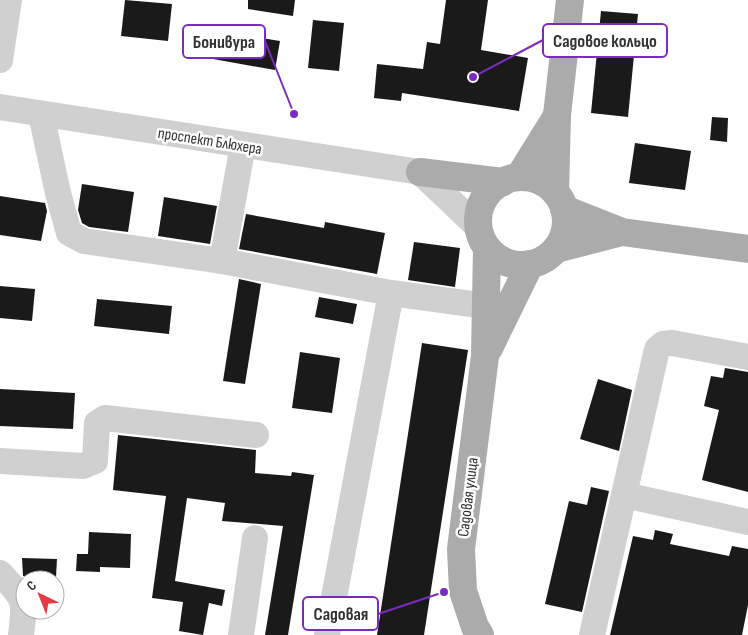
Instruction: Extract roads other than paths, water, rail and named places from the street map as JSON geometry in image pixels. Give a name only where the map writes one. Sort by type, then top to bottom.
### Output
[{"type":"main road","points":[[482,237],[506,263],[530,264],[545,259],[556,249],[564,230],[560,201],[557,115],[570,0]]},
{"type":"main road","points":[[485,356],[486,306],[482,237],[478,213],[483,200],[492,190],[511,180],[557,115]]},
{"type":"main road","points":[[420,172],[511,180],[536,180],[560,201],[622,232],[748,249]]},
{"type":"main road","points":[[556,249],[622,232]]},
{"type":"main road","points":[[485,356],[530,264]]},
{"type":"main road","name":"Садовая улица","points":[[480,635],[475,627],[463,591],[461,550],[485,356]]},
{"type":"street","points":[[0,60],[8,0]]},
{"type":"street","name":"проспект Блюхера","points":[[0,107],[420,172]]},
{"type":"street","points":[[41,114],[58,193],[69,232],[84,241],[222,261],[391,293],[486,306]]},
{"type":"street","points":[[222,261],[243,145]]},
{"type":"street","points":[[420,172],[482,237]]},
{"type":"street","points":[[327,635],[391,293]]},
{"type":"street","points":[[592,635],[657,349],[663,344],[672,343],[748,357]]},
{"type":"street","points":[[0,461],[83,466],[95,461],[97,423],[105,418],[256,435]]},
{"type":"street","points":[[624,495],[748,522]]},
{"type":"street","points":[[241,635],[255,538]]},
{"type":"street","points":[[0,572],[22,596],[25,609],[21,635]]},
{"type":"place","name":"Садовое кольцо","points":[[473,77]]},
{"type":"place","name":"Бонивура","points":[[294,114]]},
{"type":"place","name":"Садовая","points":[[444,592]]}]
